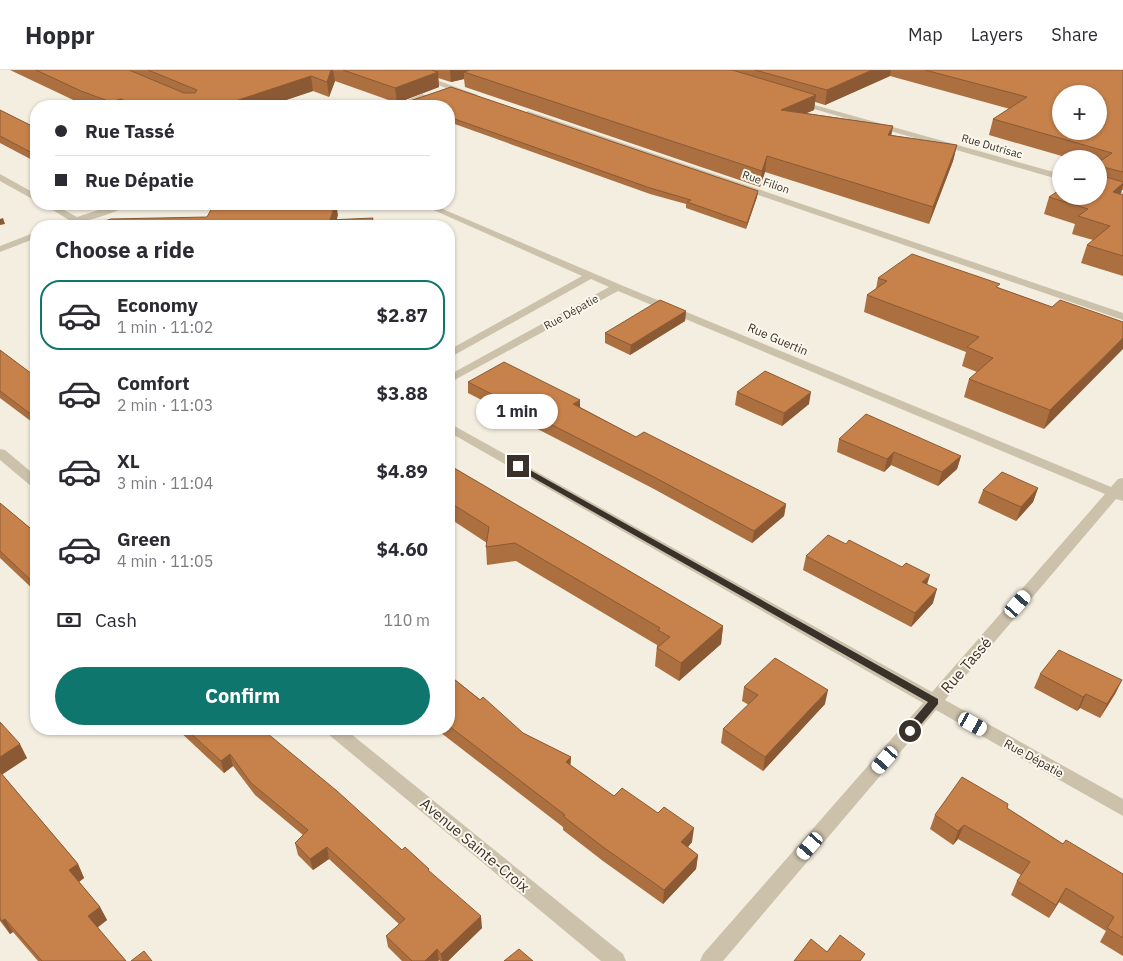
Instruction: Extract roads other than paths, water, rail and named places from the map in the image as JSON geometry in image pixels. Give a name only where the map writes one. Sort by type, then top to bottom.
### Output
[{"type":"street","points":[[401,70],[487,99]]},
{"type":"street","points":[[415,100],[468,81]]},
{"type":"street","name":"Rue Dutrisac","points":[[783,97],[1052,174]]},
{"type":"street","name":"Rue Filion","points":[[514,109],[1123,317]]},
{"type":"street","points":[[0,177],[30,194]]},
{"type":"street","points":[[1107,190],[1123,195]]},
{"type":"street","points":[[57,210],[74,220]]},
{"type":"street","points":[[79,220],[108,210]]},
{"type":"street","name":"Rue Guertin","points":[[438,210],[617,287],[1120,491]]},
{"type":"street","points":[[0,249],[30,237]]},
{"type":"street","name":"Rue Dépatie","points":[[455,352],[504,326],[591,275]]},
{"type":"street","name":"Rue Dépatie","points":[[455,377],[617,287]]},
{"type":"street","points":[[504,326],[526,336]]},
{"type":"street","name":"Rue Dépatie","points":[[455,430],[1123,808]]},
{"type":"street","points":[[0,453],[30,478]]},
{"type":"street","name":"Rue Tassé","points":[[710,961],[1120,491]]},
{"type":"street","name":"Avenue Sainte-Croix","points":[[341,735],[616,961]]}]
